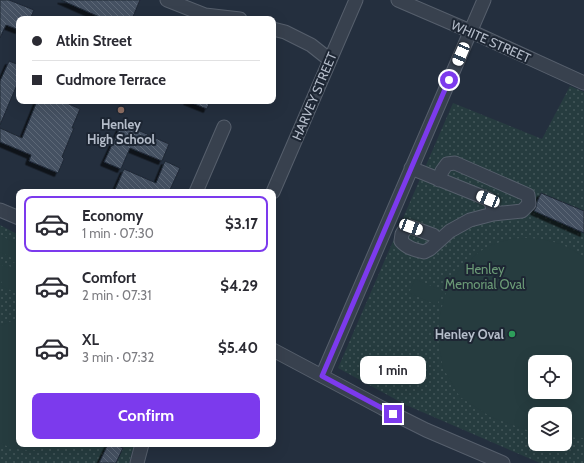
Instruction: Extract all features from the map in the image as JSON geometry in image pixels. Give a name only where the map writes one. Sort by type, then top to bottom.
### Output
[{"type":"street","points":[[167,0],[205,15],[214,16]]},
{"type":"street","name":"HARVEY STREET","points":[[274,189],[356,0]]},
{"type":"street","name":"WHITE STREET","points":[[398,0],[584,83]]},
{"type":"street","points":[[322,376],[484,0]]},
{"type":"street","points":[[276,30],[285,32],[311,45],[330,60]]},
{"type":"street","points":[[197,189],[224,127]]},
{"type":"street","points":[[439,241],[450,231],[470,220],[493,214],[522,211],[529,204],[528,195],[455,163],[447,164],[442,171],[440,180]]},
{"type":"street","points":[[411,168],[488,199],[492,204],[493,214]]},
{"type":"street","points":[[0,210],[16,217]]},
{"type":"street","points":[[276,352],[388,412],[503,463]]},
{"type":"street","points":[[138,463],[141,447]]},
{"type":"green space","name":"Henley Memorial Oval","points":[[570,86],[584,92],[584,463],[540,463],[406,405],[338,368],[453,103],[542,139]]},
{"type":"green space","points":[[0,225],[16,233],[16,447],[133,447],[129,463],[0,463]]},
{"type":"green space","points":[[0,235],[16,243],[16,264],[11,261],[12,258],[0,252]]},
{"type":"green space","name":"Henley Oval","points":[[523,238],[548,240],[563,245],[584,258],[584,438],[572,437],[572,407],[528,407],[528,430],[491,417],[460,397],[443,368],[439,345],[439,320],[448,288],[461,268],[479,252],[500,242]]},
{"type":"green space","points":[[0,264],[16,270],[16,293],[0,285],[2,282],[0,281]]},
{"type":"green space","points":[[415,279],[443,291],[437,305],[409,293]]},
{"type":"green space","points":[[16,320],[16,447],[50,447],[43,449],[21,450],[0,443],[0,326]]},
{"type":"building","points":[[0,0],[9,0],[34,10],[31,16],[16,16],[16,29],[6,25],[0,38]]},
{"type":"building","points":[[61,0],[140,0],[133,16],[97,16]]},
{"type":"building","points":[[9,61],[16,64],[16,87],[0,125],[0,81]]},
{"type":"building","points":[[36,104],[69,104],[80,109],[62,157],[64,159],[58,173],[29,161],[31,155],[0,142],[0,128],[22,138]]},
{"type":"building","points":[[194,104],[209,104],[207,109]]},
{"type":"building","points":[[122,123],[169,144],[162,161],[130,148],[121,169],[104,162]]},
{"type":"building","points":[[165,161],[180,168],[170,189],[115,189],[124,169],[156,183]]},
{"type":"building","points":[[541,193],[584,211],[584,233],[534,211]]},
{"type":"building","points":[[107,447],[123,448],[116,463],[99,463]]},
{"type":"place","name":"Henley High School","points":[[121,110]]},
{"type":"place","name":"Henley Oval","points":[[512,334]]},
{"type":"route","points":[[393,414],[322,376],[449,80]]}]
